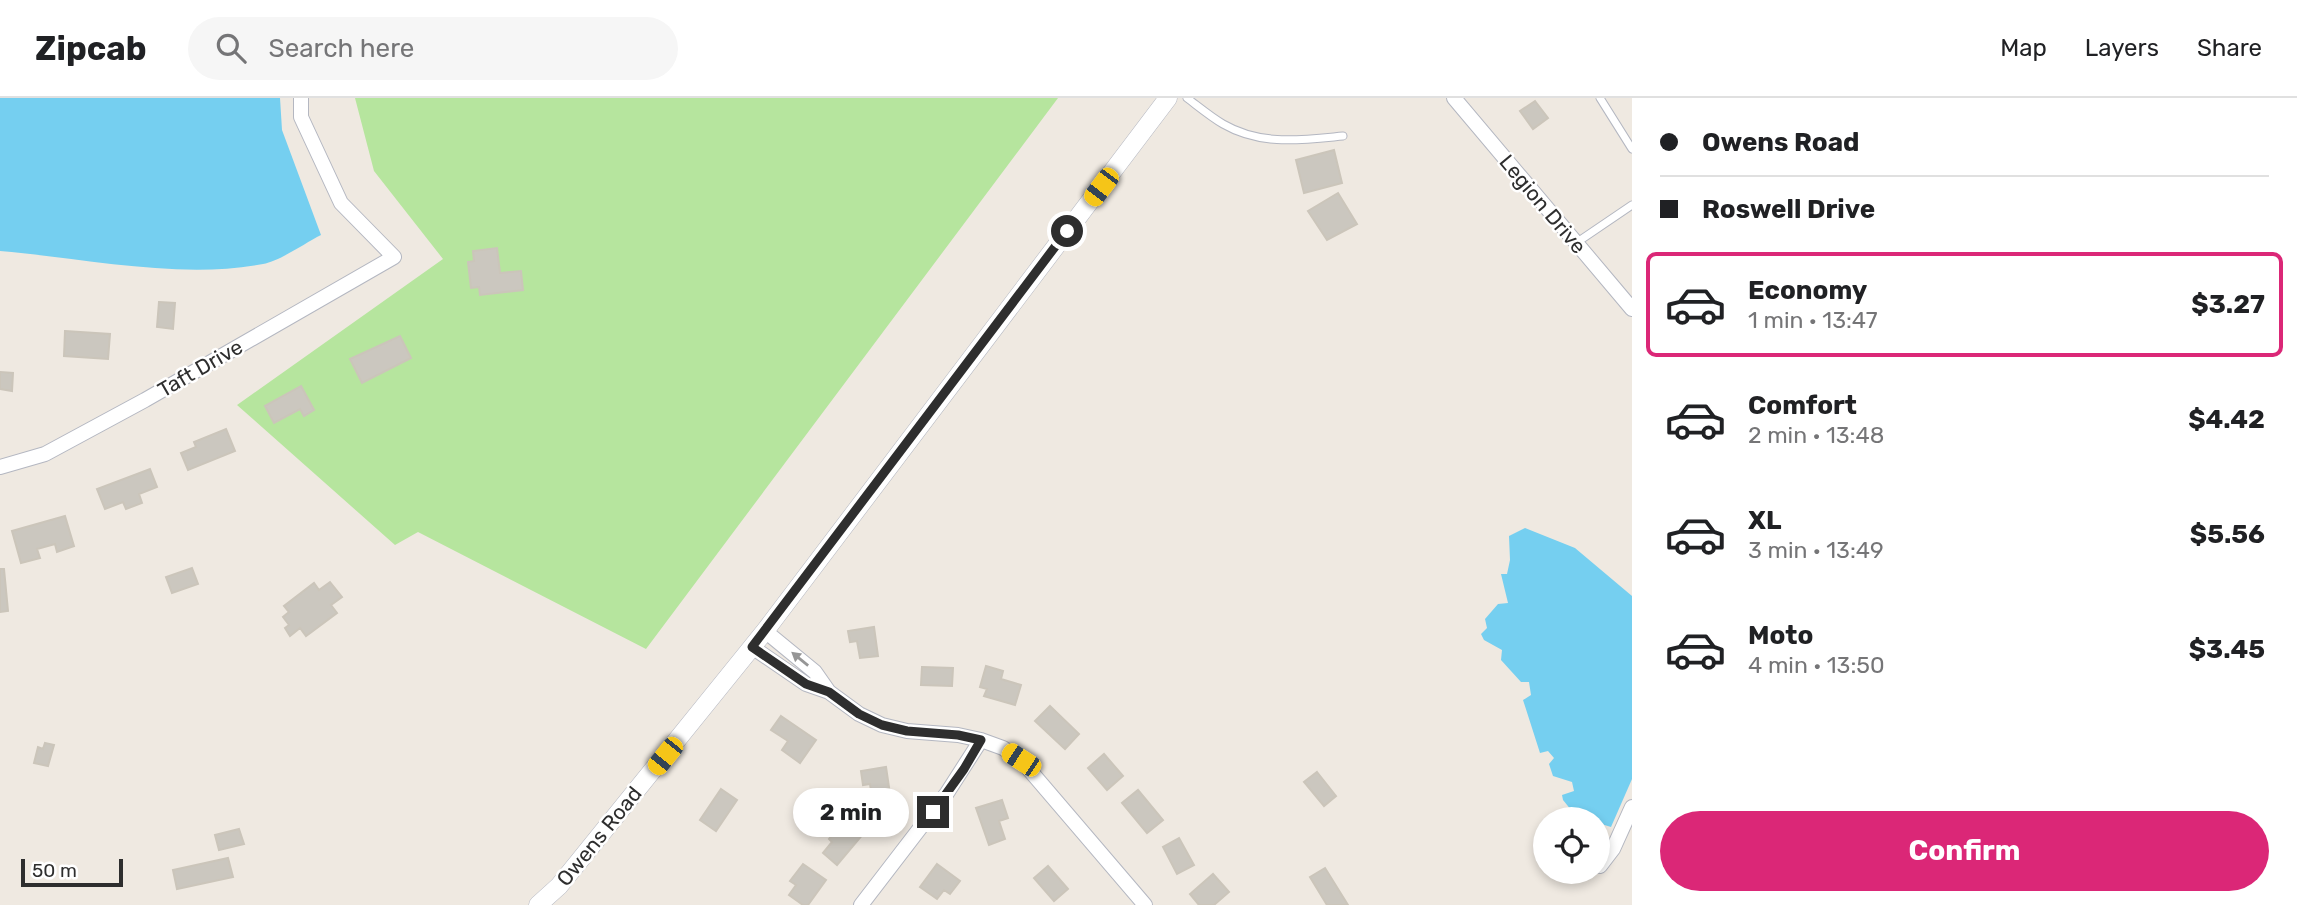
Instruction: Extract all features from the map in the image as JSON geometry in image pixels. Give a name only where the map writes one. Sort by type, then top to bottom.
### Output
[{"type":"street","name":"Taft Drive","points":[[0,467],[45,454],[145,400],[394,257],[341,203],[301,117],[301,98]]},
{"type":"street","name":"Owens Road","points":[[538,905],[559,886],[765,631],[1168,98]]},
{"type":"street","name":"Legion Drive","points":[[1454,98],[1632,309]]},
{"type":"street","points":[[765,631],[815,672],[829,692]]},
{"type":"street","points":[[752,647],[806,684],[829,692],[859,714],[882,725],[907,731],[958,735],[1003,748],[1021,760],[1145,905]]},
{"type":"street","points":[[861,905],[947,793],[981,740]]},
{"type":"street","points":[[1610,852],[1632,807]]},
{"type":"lane","points":[[1187,98],[1223,124],[1260,138],[1298,140],[1343,135]]},
{"type":"lane","points":[[1600,98],[1632,149]]},
{"type":"lane","points":[[1576,243],[1632,205]]},
{"type":"green space","points":[[355,98],[1058,98],[646,649],[418,532],[395,545],[237,405],[443,259],[374,171]]},
{"type":"water","points":[[0,98],[280,98],[282,130],[321,235],[270,262],[199,270],[132,266],[0,251]]},
{"type":"water","points":[[1525,528],[1575,548],[1632,596],[1632,779],[1611,827],[1610,807],[1569,807],[1563,800],[1562,795],[1574,791],[1572,782],[1553,776],[1549,764],[1554,758],[1548,751],[1540,753],[1523,700],[1531,695],[1529,682],[1521,682],[1501,660],[1502,650],[1484,640],[1481,634],[1487,628],[1485,619],[1498,604],[1508,603],[1501,574],[1507,574],[1510,560],[1509,536]]},
{"type":"building","points":[[1535,101],[1548,118],[1533,129],[1520,111]]},
{"type":"building","points":[[1334,150],[1342,183],[1304,193],[1296,160]]},
{"type":"building","points":[[1338,193],[1357,224],[1327,240],[1308,211]]},
{"type":"building","points":[[497,248],[500,273],[521,271],[523,290],[480,295],[479,287],[471,288],[468,262],[474,261],[473,251]]},
{"type":"building","points":[[159,302],[175,303],[173,329],[157,327]]},
{"type":"building","points":[[65,331],[110,334],[108,359],[64,356]]},
{"type":"building","points":[[400,336],[411,358],[362,383],[350,359]]},
{"type":"building","points":[[0,372],[13,373],[12,391],[0,389]]},
{"type":"building","points":[[301,386],[314,410],[304,416],[300,409],[274,423],[265,406]]},
{"type":"building","points":[[226,429],[235,451],[188,470],[181,453],[196,447],[194,442]]},
{"type":"building","points":[[150,469],[157,487],[139,494],[142,503],[126,509],[123,502],[105,509],[97,489]]},
{"type":"building","points":[[65,516],[74,546],[57,552],[55,544],[37,549],[40,558],[21,563],[12,531]]},
{"type":"building","points":[[192,568],[198,584],[172,593],[166,577]]},
{"type":"building","points":[[0,569],[4,569],[8,611],[0,612]]},
{"type":"building","points":[[330,582],[342,597],[331,605],[337,613],[306,636],[300,628],[290,636],[285,628],[289,625],[283,617],[289,612],[284,606],[314,583],[319,590]]},
{"type":"building","points":[[874,627],[878,656],[860,658],[857,641],[850,642],[848,631]]},
{"type":"building","points":[[986,666],[1003,671],[1001,679],[1021,685],[1015,705],[984,696],[987,689],[980,687]]},
{"type":"building","points":[[922,667],[953,668],[952,686],[921,685]]},
{"type":"building","points":[[1050,706],[1079,734],[1065,749],[1035,721]]},
{"type":"building","points":[[781,716],[816,740],[800,763],[782,750],[788,741],[771,730]]},
{"type":"building","points":[[45,743],[54,745],[48,766],[34,763],[38,747],[43,749]]},
{"type":"building","points":[[1104,754],[1123,776],[1107,790],[1088,768]]},
{"type":"building","points":[[886,767],[890,794],[872,797],[870,784],[863,785],[861,771]]},
{"type":"building","points":[[1317,772],[1336,796],[1324,806],[1304,782]]},
{"type":"building","points":[[721,789],[737,800],[716,831],[700,820]]},
{"type":"building","points":[[1138,790],[1163,820],[1147,833],[1122,803]]},
{"type":"building","points":[[1002,800],[1008,818],[999,821],[1005,839],[989,845],[976,808]]},
{"type":"building","points":[[846,819],[864,833],[837,865],[823,853],[832,842],[829,839]]},
{"type":"building","points":[[239,829],[244,844],[219,850],[215,835]]},
{"type":"building","points":[[1179,838],[1194,865],[1177,874],[1163,847]]},
{"type":"building","points":[[228,858],[233,877],[177,889],[173,870]]},
{"type":"building","points":[[803,864],[826,880],[808,905],[803,905],[789,895],[796,885],[790,881]]},
{"type":"building","points":[[937,864],[960,881],[950,894],[944,890],[937,899],[920,887]]},
{"type":"building","points":[[1048,866],[1068,889],[1054,901],[1034,878]]},
{"type":"building","points":[[1325,868],[1348,905],[1327,905],[1310,877]]},
{"type":"building","points":[[1213,874],[1229,892],[1214,905],[1199,905],[1190,894]]},
{"type":"route","points":[[933,812],[981,740],[958,735],[907,731],[882,725],[859,714],[829,692],[806,684],[752,647],[1067,231]]}]
